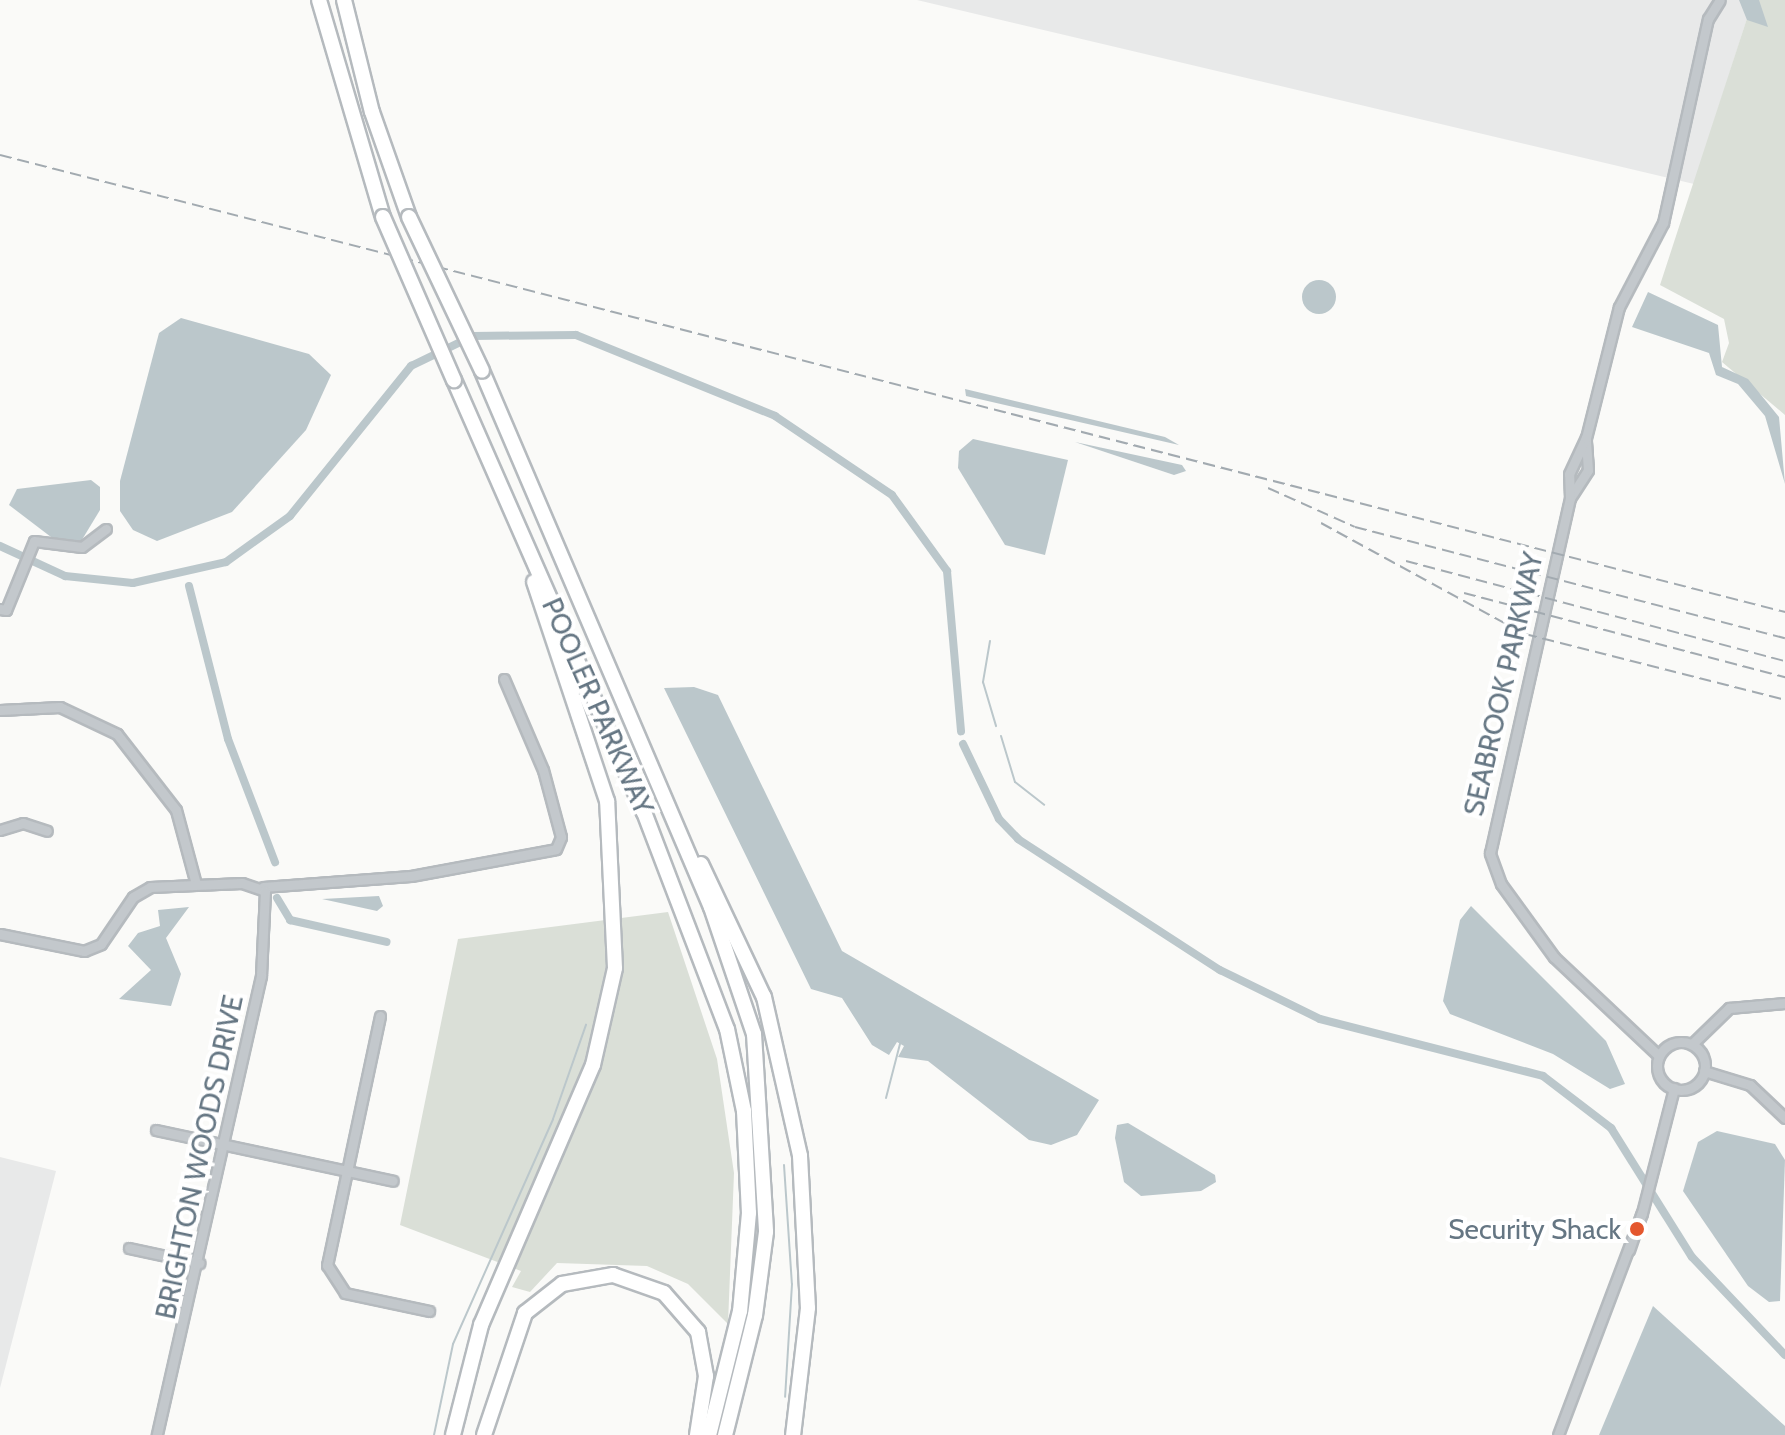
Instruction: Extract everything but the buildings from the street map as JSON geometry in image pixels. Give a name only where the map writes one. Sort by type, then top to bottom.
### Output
[{"type":"main road","name":"POOLER PARKWAY","points":[[319,0],[383,217],[710,967],[734,1063],[747,1148],[747,1243],[740,1311],[709,1435]]},
{"type":"main road","name":"POOLER PARKWAY","points":[[344,0],[372,112],[409,217],[482,371],[731,957],[754,1034],[762,1099],[766,1232],[755,1315],[725,1435]]},
{"type":"main road","points":[[453,1435],[481,1325],[593,1065],[615,968],[614,857],[599,765],[515,517]]},
{"type":"main road","points":[[664,800],[745,952],[787,1081],[808,1241],[807,1335],[793,1435]]},
{"type":"main road","points":[[484,1435],[525,1313],[562,1284],[613,1275],[656,1288],[698,1332],[706,1376],[697,1435]]},
{"type":"street","name":"SEABROOK PARKWAY","points":[[1659,1056],[1554,957],[1501,884],[1490,853],[1570,498],[1569,474],[1586,438],[1619,307],[1663,223],[1708,19],[1720,0]]},
{"type":"street","name":"SEABROOK PARKWAY","points":[[1570,498],[1588,470],[1586,438]]},
{"type":"street","points":[[0,609],[6,610],[34,541],[82,547],[106,529]]},
{"type":"street","points":[[0,934],[94,949],[141,890],[196,884],[263,887],[411,876],[556,849],[561,837],[543,770],[504,679]]},
{"type":"street","points":[[0,710],[60,707],[117,734],[176,810],[196,884]]},
{"type":"street","points":[[0,830],[23,823],[47,831]]},
{"type":"street","name":"BRIGHTON WOODS DRIVE","points":[[157,1435],[199,1263],[265,949],[263,887]]},
{"type":"street","points":[[1674,1088],[1658,1072],[1659,1056],[1669,1045],[1692,1044],[1729,1008],[1785,1003]]},
{"type":"street","points":[[380,1016],[327,1249],[331,1280],[345,1293],[429,1311]]},
{"type":"street","points":[[1692,1044],[1704,1071],[1750,1085],[1785,1118]]},
{"type":"street","points":[[1674,1088],[1692,1086],[1704,1071]]},
{"type":"street","points":[[1558,1435],[1642,1213],[1674,1088]]},
{"type":"street","points":[[156,1130],[393,1181]]},
{"type":"street","points":[[129,1248],[199,1263]]},
{"type":"shaded area","points":[[917,0],[1753,0],[1694,184]]},
{"type":"shaded area","points":[[1739,0],[1759,0],[1768,27],[1747,20]]},
{"type":"shaded area","points":[[1753,0],[1785,0],[1785,415],[1722,362],[1729,343],[1724,319],[1660,285]]},
{"type":"shaded area","points":[[1319,280],[1331,285],[1336,297],[1331,309],[1319,314],[1307,309],[1302,297],[1307,285]]},
{"type":"shaded area","points":[[1648,292],[1718,325],[1722,367],[1748,379],[1779,417],[1785,484],[1765,416],[1738,384],[1716,375],[1709,353],[1632,327]]},
{"type":"shaded area","points":[[181,318],[309,354],[331,375],[306,430],[232,512],[157,541],[133,530],[120,511],[120,481],[159,333]]},
{"type":"shaded area","points":[[965,389],[1165,437],[1179,445],[966,396]]},
{"type":"shaded area","points":[[973,439],[1068,460],[1045,555],[1005,545],[958,468],[959,451]]},
{"type":"shaded area","points":[[1075,442],[1182,465],[1186,471],[1174,475]]},
{"type":"shaded area","points":[[91,480],[100,487],[100,510],[80,543],[51,537],[9,505],[17,489]]},
{"type":"shaded area","points":[[694,687],[718,695],[842,951],[1099,1100],[1077,1135],[1051,1145],[1029,1140],[928,1061],[898,1057],[904,1046],[897,1042],[889,1055],[872,1045],[842,998],[811,989],[664,688]]},
{"type":"shaded area","points":[[379,896],[383,906],[377,911],[322,899]]},
{"type":"shaded area","points":[[1471,906],[1606,1041],[1625,1084],[1610,1089],[1553,1054],[1450,1014],[1443,1001],[1460,920]]},
{"type":"shaded area","points":[[189,907],[166,938],[181,974],[171,1006],[119,999],[151,970],[128,946],[138,933],[160,926],[158,910]]},
{"type":"shaded area","points":[[668,912],[717,1059],[734,1173],[728,1324],[688,1284],[647,1266],[557,1263],[530,1292],[512,1287],[521,1271],[400,1225],[458,939]]},
{"type":"shaded area","points":[[1128,1123],[1215,1175],[1216,1182],[1201,1191],[1141,1196],[1124,1182],[1115,1138],[1117,1125]]},
{"type":"shaded area","points":[[1717,1131],[1775,1144],[1785,1160],[1780,1301],[1769,1302],[1748,1286],[1683,1191],[1698,1142]]},
{"type":"shaded area","points":[[0,1157],[56,1171],[0,1388]]},
{"type":"shaded area","points":[[1653,1306],[1785,1426],[1785,1435],[1599,1435]]},
{"type":"waterway","points":[[0,546],[65,576],[133,583],[226,562],[290,516],[411,366],[473,336],[576,335],[775,416],[892,495],[947,571],[961,731]]},
{"type":"waterway","points":[[189,586],[228,739],[275,862]]},
{"type":"waterway","points":[[990,641],[983,682],[996,726]]},
{"type":"waterway","points":[[1001,736],[1015,782],[1044,805]]},
{"type":"waterway","points":[[963,744],[999,819],[1018,839],[1220,970],[1320,1019],[1543,1076],[1611,1128],[1692,1257],[1785,1355]]},
{"type":"waterway","points":[[277,898],[290,920],[387,942]]},
{"type":"waterway","points":[[434,1435],[453,1344],[553,1119],[586,1025]]},
{"type":"waterway","points":[[886,1098],[900,1044]]},
{"type":"waterway","points":[[784,1165],[792,1284],[785,1397]]},
{"type":"railway","points":[[0,155],[1785,612]]},
{"type":"railway","points":[[1268,488],[1355,527],[1785,638]]},
{"type":"railway","points":[[1321,523],[1525,634],[1785,700]]},
{"type":"railway","points":[[1406,561],[1785,661]]},
{"type":"railway","points":[[1464,593],[1785,677]]},
{"type":"place","name":"Security Shack","points":[[1637,1229]]}]
